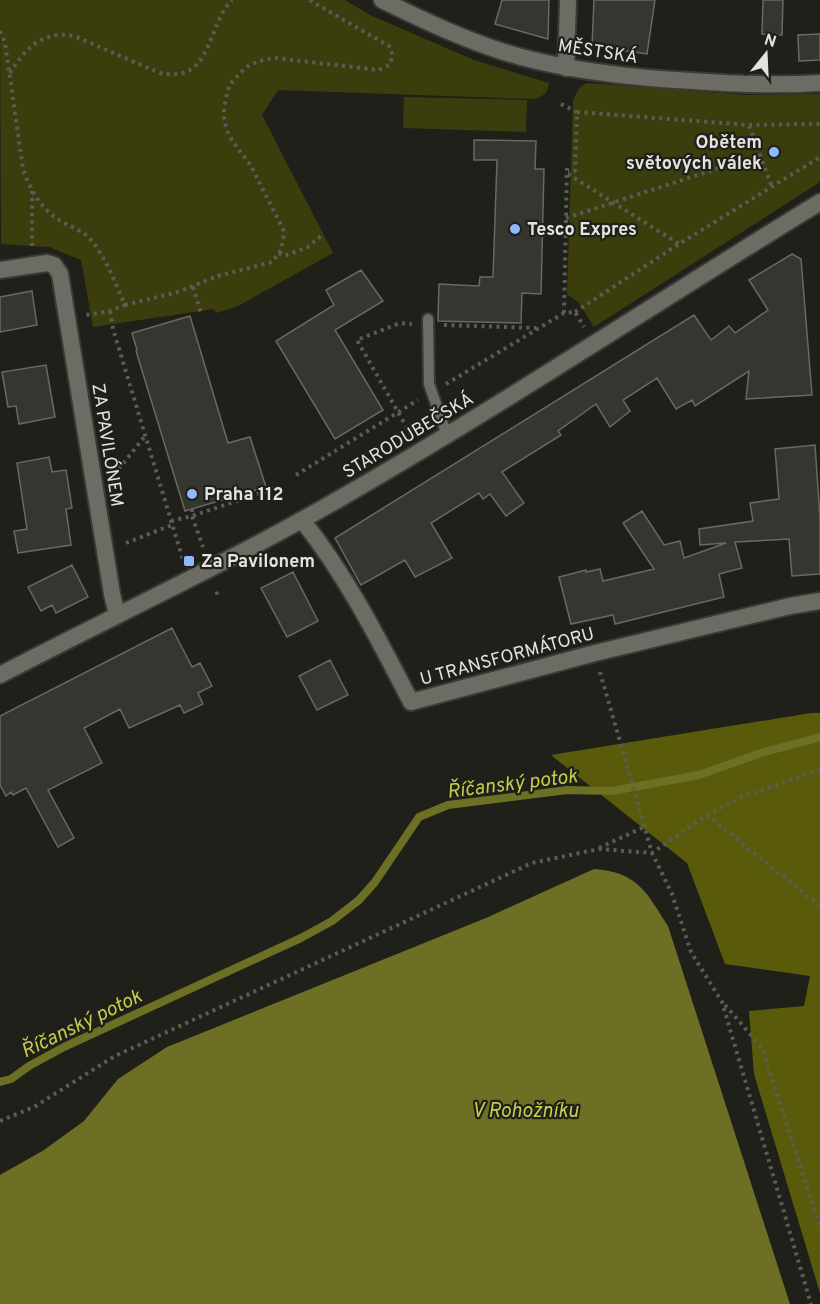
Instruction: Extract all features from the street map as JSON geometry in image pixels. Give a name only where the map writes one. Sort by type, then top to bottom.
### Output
[{"type":"street","name":"MĚSTSKÁ","points":[[382,0],[462,37],[519,57],[566,68],[645,78],[747,85],[820,83]]},
{"type":"street","points":[[566,68],[568,0]]},
{"type":"street","name":"STARODUBEČSKÁ","points":[[0,675],[302,520],[447,435],[820,202]]},
{"type":"street","points":[[0,270],[38,263]]},
{"type":"street","name":"ZA PAVILÓNEM","points":[[38,263],[54,265],[58,269],[62,282],[117,614]]},
{"type":"street","name":"U TRANSFORMÁTORU","points":[[302,520],[321,543],[371,626],[411,702],[595,653],[797,604],[820,601]]},
{"type":"lane","points":[[428,323],[429,384],[447,435]]},
{"type":"path","points":[[10,74],[25,51],[32,45],[47,37],[61,35],[75,36],[160,73],[174,75],[184,73],[201,58],[232,0]]},
{"type":"path","points":[[67,318],[110,311],[125,305],[152,300],[218,276],[262,266],[272,262],[279,254],[283,240],[283,228],[251,166],[230,137],[225,125],[224,101],[229,86],[248,66],[269,58],[379,70],[389,65],[393,56],[389,46],[309,0]]},
{"type":"path","points":[[0,31],[5,44],[23,169],[32,190],[53,217],[89,238],[103,259],[125,305]]},
{"type":"path","points":[[561,104],[577,112],[749,125],[820,124]]},
{"type":"path","points":[[567,171],[575,171],[577,112]]},
{"type":"path","points":[[749,125],[771,187]]},
{"type":"path","points":[[566,218],[759,154]]},
{"type":"path","points":[[440,387],[537,328],[564,313],[574,312],[820,157]]},
{"type":"path","points":[[567,171],[612,203],[679,244]]},
{"type":"path","points":[[564,313],[567,171]]},
{"type":"path","points":[[32,190],[32,250],[38,263]]},
{"type":"path","points":[[279,254],[284,256],[308,247],[323,234]]},
{"type":"path","points":[[193,287],[201,313]]},
{"type":"path","points":[[110,311],[113,329],[183,560]]},
{"type":"path","points":[[574,312],[587,331]]},
{"type":"path","points":[[420,451],[357,340],[400,324],[428,323],[537,328]]},
{"type":"path","points":[[296,475],[421,399]]},
{"type":"path","points":[[114,475],[145,436]]},
{"type":"path","points":[[126,543],[172,523],[275,488]]},
{"type":"path","points":[[192,509],[192,516],[203,547]]},
{"type":"path","points":[[595,653],[652,853],[672,894],[692,952],[722,1002],[762,1048],[820,1227]]},
{"type":"path","points":[[599,849],[652,853],[707,815],[741,797],[820,770]]},
{"type":"path","points":[[707,815],[820,906]]},
{"type":"path","points":[[0,1121],[34,1107],[115,1056],[532,863],[599,849],[644,827]]},
{"type":"path","points":[[722,1002],[811,1304]]},
{"type":"shaded area","points":[[0,0],[345,0],[370,15],[474,60],[549,83],[545,94],[534,99],[278,90],[262,115],[333,253],[238,306],[216,313],[214,309],[93,327],[81,260],[49,247],[1,244]]},
{"type":"shaded area","points":[[587,83],[747,95],[820,94],[820,182],[594,327],[579,303],[567,294],[573,100],[580,87]]},
{"type":"shaded area","points":[[404,97],[527,100],[526,132],[403,128]]},
{"type":"shaded area","points":[[820,713],[820,1293],[754,1074],[749,1011],[804,1006],[810,976],[725,964],[687,863],[551,755]]},
{"type":"water","name":"V Rohožníku","points":[[594,869],[621,874],[631,879],[647,894],[668,926],[790,1304],[0,1304],[0,1175],[44,1150],[84,1121],[118,1079],[167,1047],[486,918]]},
{"type":"building","points":[[502,0],[549,0],[548,39],[495,24]]},
{"type":"building","points":[[594,0],[655,0],[647,54],[592,46]]},
{"type":"building","points":[[763,0],[783,0],[782,35],[762,34]]},
{"type":"building","points":[[820,34],[820,60],[799,61],[798,35]]},
{"type":"building","points":[[474,140],[536,141],[535,169],[544,169],[541,294],[522,293],[521,323],[438,321],[439,284],[479,286],[480,277],[493,277],[497,160],[474,160]]},
{"type":"building","points":[[792,254],[801,259],[812,395],[746,399],[749,371],[695,406],[692,400],[676,409],[657,378],[623,400],[630,411],[610,427],[596,404],[558,431],[561,435],[502,472],[524,503],[506,516],[490,494],[483,499],[479,493],[431,523],[452,558],[415,577],[405,560],[361,585],[335,538],[694,315],[711,340],[729,326],[735,333],[768,310],[749,280]]},
{"type":"building","points":[[361,270],[383,301],[335,330],[383,410],[335,439],[276,341],[334,305],[326,290]]},
{"type":"building","points":[[32,291],[37,325],[0,332],[0,297]]},
{"type":"building","points":[[190,316],[228,443],[250,437],[266,487],[185,511],[132,333]]},
{"type":"building","points":[[46,365],[55,417],[19,424],[16,406],[8,407],[2,372]]},
{"type":"building","points":[[815,445],[820,518],[820,574],[792,576],[789,539],[735,542],[742,568],[719,574],[724,597],[615,624],[613,615],[571,624],[559,577],[600,569],[603,581],[654,569],[623,523],[642,511],[664,545],[680,541],[684,558],[726,543],[700,545],[699,529],[753,521],[750,503],[779,499],[775,449]]},
{"type":"building","points":[[49,457],[52,472],[66,470],[72,508],[66,509],[71,545],[18,553],[14,531],[27,529],[17,463]]},
{"type":"building","points":[[72,565],[88,597],[56,613],[52,605],[41,611],[28,587]]},
{"type":"building","points":[[293,572],[318,621],[287,637],[261,588]]},
{"type":"building","points":[[172,628],[192,667],[200,663],[212,686],[198,693],[203,704],[184,713],[180,705],[129,728],[120,709],[84,728],[102,763],[48,790],[74,838],[58,847],[26,788],[13,795],[11,792],[6,796],[0,785],[0,716]]},
{"type":"building","points":[[330,660],[348,695],[317,710],[299,676]]},
{"type":"waterway","name":"Říčanský potok","points":[[0,1082],[11,1079],[29,1066],[64,1047],[301,938],[332,921],[359,900],[375,882],[419,817],[448,805],[567,790],[612,791],[699,775],[761,753],[820,737]]},
{"type":"place","name":"Obětem světových válek","points":[[774,152]]},
{"type":"place","name":"Tesco Expres","points":[[515,229]]},
{"type":"place","name":"Praha 112","points":[[192,494]]},
{"type":"place","name":"Za Pavilonem","points":[[189,561]]}]
